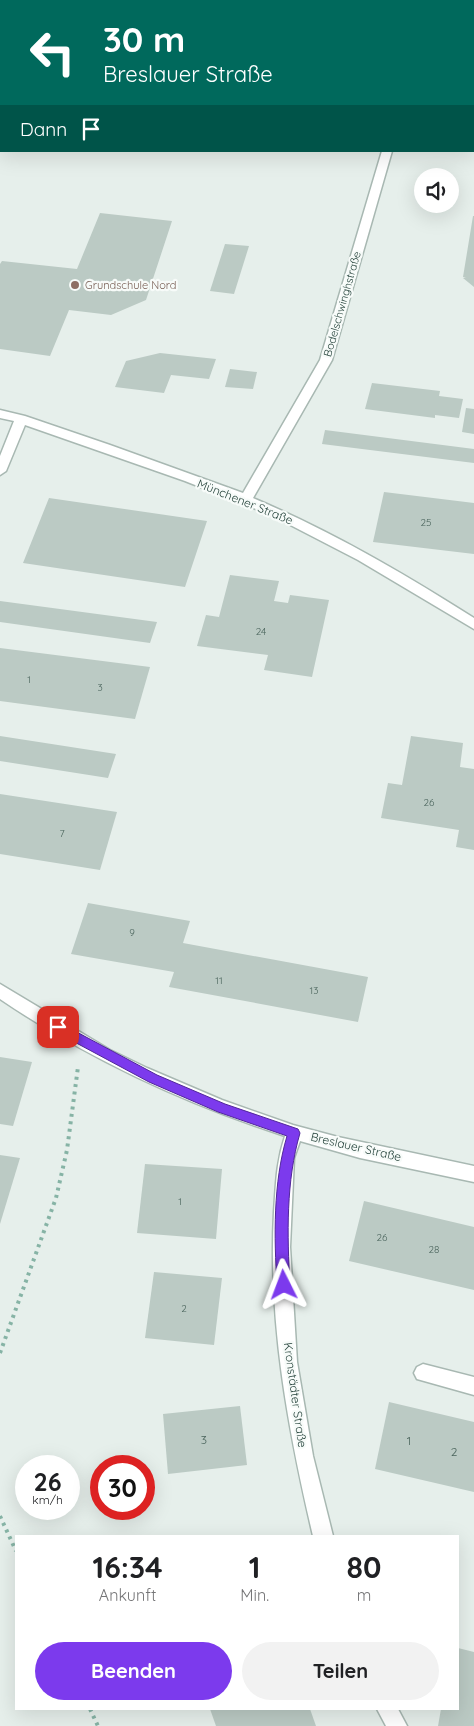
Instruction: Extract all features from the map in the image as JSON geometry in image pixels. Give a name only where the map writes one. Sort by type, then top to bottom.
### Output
[{"type":"street","name":"Bodelschwinghstraße","points":[[246,500],[326,360],[387,152]]},
{"type":"street","name":"Münchener Straße","points":[[0,414],[21,419],[246,500],[324,536],[416,587],[474,624]]},
{"type":"street","points":[[0,471],[21,419]]},
{"type":"street","name":"Breslauer Straße","points":[[0,991],[28,1010],[153,1079],[222,1108],[294,1133],[474,1174]]},
{"type":"street","name":"Kronstädter Straße","points":[[294,1133],[286,1158],[281,1247],[288,1362],[304,1456],[323,1535]]},
{"type":"street","points":[[423,1374],[474,1386]]},
{"type":"street","points":[[388,1710],[397,1726]]},
{"type":"path","points":[[0,1353],[56,1198],[67,1150],[79,1058],[88,1044]]},
{"type":"path","points":[[0,1516],[15,1549]]},
{"type":"path","points":[[90,1710],[98,1726]]},
{"type":"building","name":"Grundschule Nord","points":[[100,213],[172,221],[146,300],[111,315],[69,310],[50,356],[0,349],[0,264],[2,261],[77,269]]},
{"type":"building","points":[[473,216],[474,287],[463,278],[466,278],[463,277]]},
{"type":"building","points":[[225,244],[249,246],[234,294],[210,291]]},
{"type":"building","points":[[160,353],[216,359],[209,379],[171,375],[164,393],[115,387],[126,361]]},
{"type":"building","points":[[230,369],[257,372],[253,389],[225,387]]},
{"type":"building","points":[[372,383],[440,391],[439,396],[463,399],[459,418],[435,415],[435,418],[365,409]]},
{"type":"building","points":[[466,408],[474,409],[474,434],[462,432]]},
{"type":"building","points":[[325,430],[474,449],[474,463],[322,444]]},
{"type":"building","points":[[384,492],[474,503],[474,554],[373,542]]},
{"type":"building","points":[[49,498],[207,521],[185,587],[23,563]]},
{"type":"building","points":[[230,575],[279,581],[274,601],[288,603],[290,595],[329,600],[312,677],[264,670],[268,655],[197,646],[206,615],[219,617]]},
{"type":"building","points":[[0,601],[157,622],[150,643],[0,622]]},
{"type":"building","points":[[0,648],[150,667],[135,719],[0,701]]},
{"type":"building","points":[[0,736],[116,754],[108,778],[0,761]]},
{"type":"building","points":[[411,736],[463,743],[460,767],[474,769],[474,850],[456,847],[459,830],[381,818],[388,783],[402,785]]},
{"type":"building","points":[[0,794],[117,812],[100,870],[0,854]]},
{"type":"building","points":[[88,903],[190,921],[183,943],[368,977],[358,1022],[169,987],[174,972],[71,954]]},
{"type":"building","points":[[0,1057],[32,1062],[13,1126],[0,1124]]},
{"type":"building","points":[[0,1155],[20,1158],[0,1224]]},
{"type":"building","points":[[145,1164],[222,1169],[216,1239],[137,1233]]},
{"type":"building","points":[[364,1201],[474,1227],[474,1290],[349,1261]]},
{"type":"building","points":[[154,1272],[222,1278],[214,1345],[145,1338]]},
{"type":"building","points":[[389,1402],[474,1422],[474,1492],[375,1469]]},
{"type":"building","points":[[240,1406],[247,1465],[168,1474],[163,1414]]},
{"type":"building","points":[[459,1648],[474,1652],[474,1726],[438,1726],[441,1710],[459,1710]]},
{"type":"building","points":[[210,1710],[310,1710],[316,1726],[216,1726]]},
{"type":"place","name":"Grundschule Nord","points":[[75,285]]},
{"type":"route","points":[[58,1027],[153,1079],[222,1108],[294,1133],[286,1158],[281,1247],[284,1285]]}]
